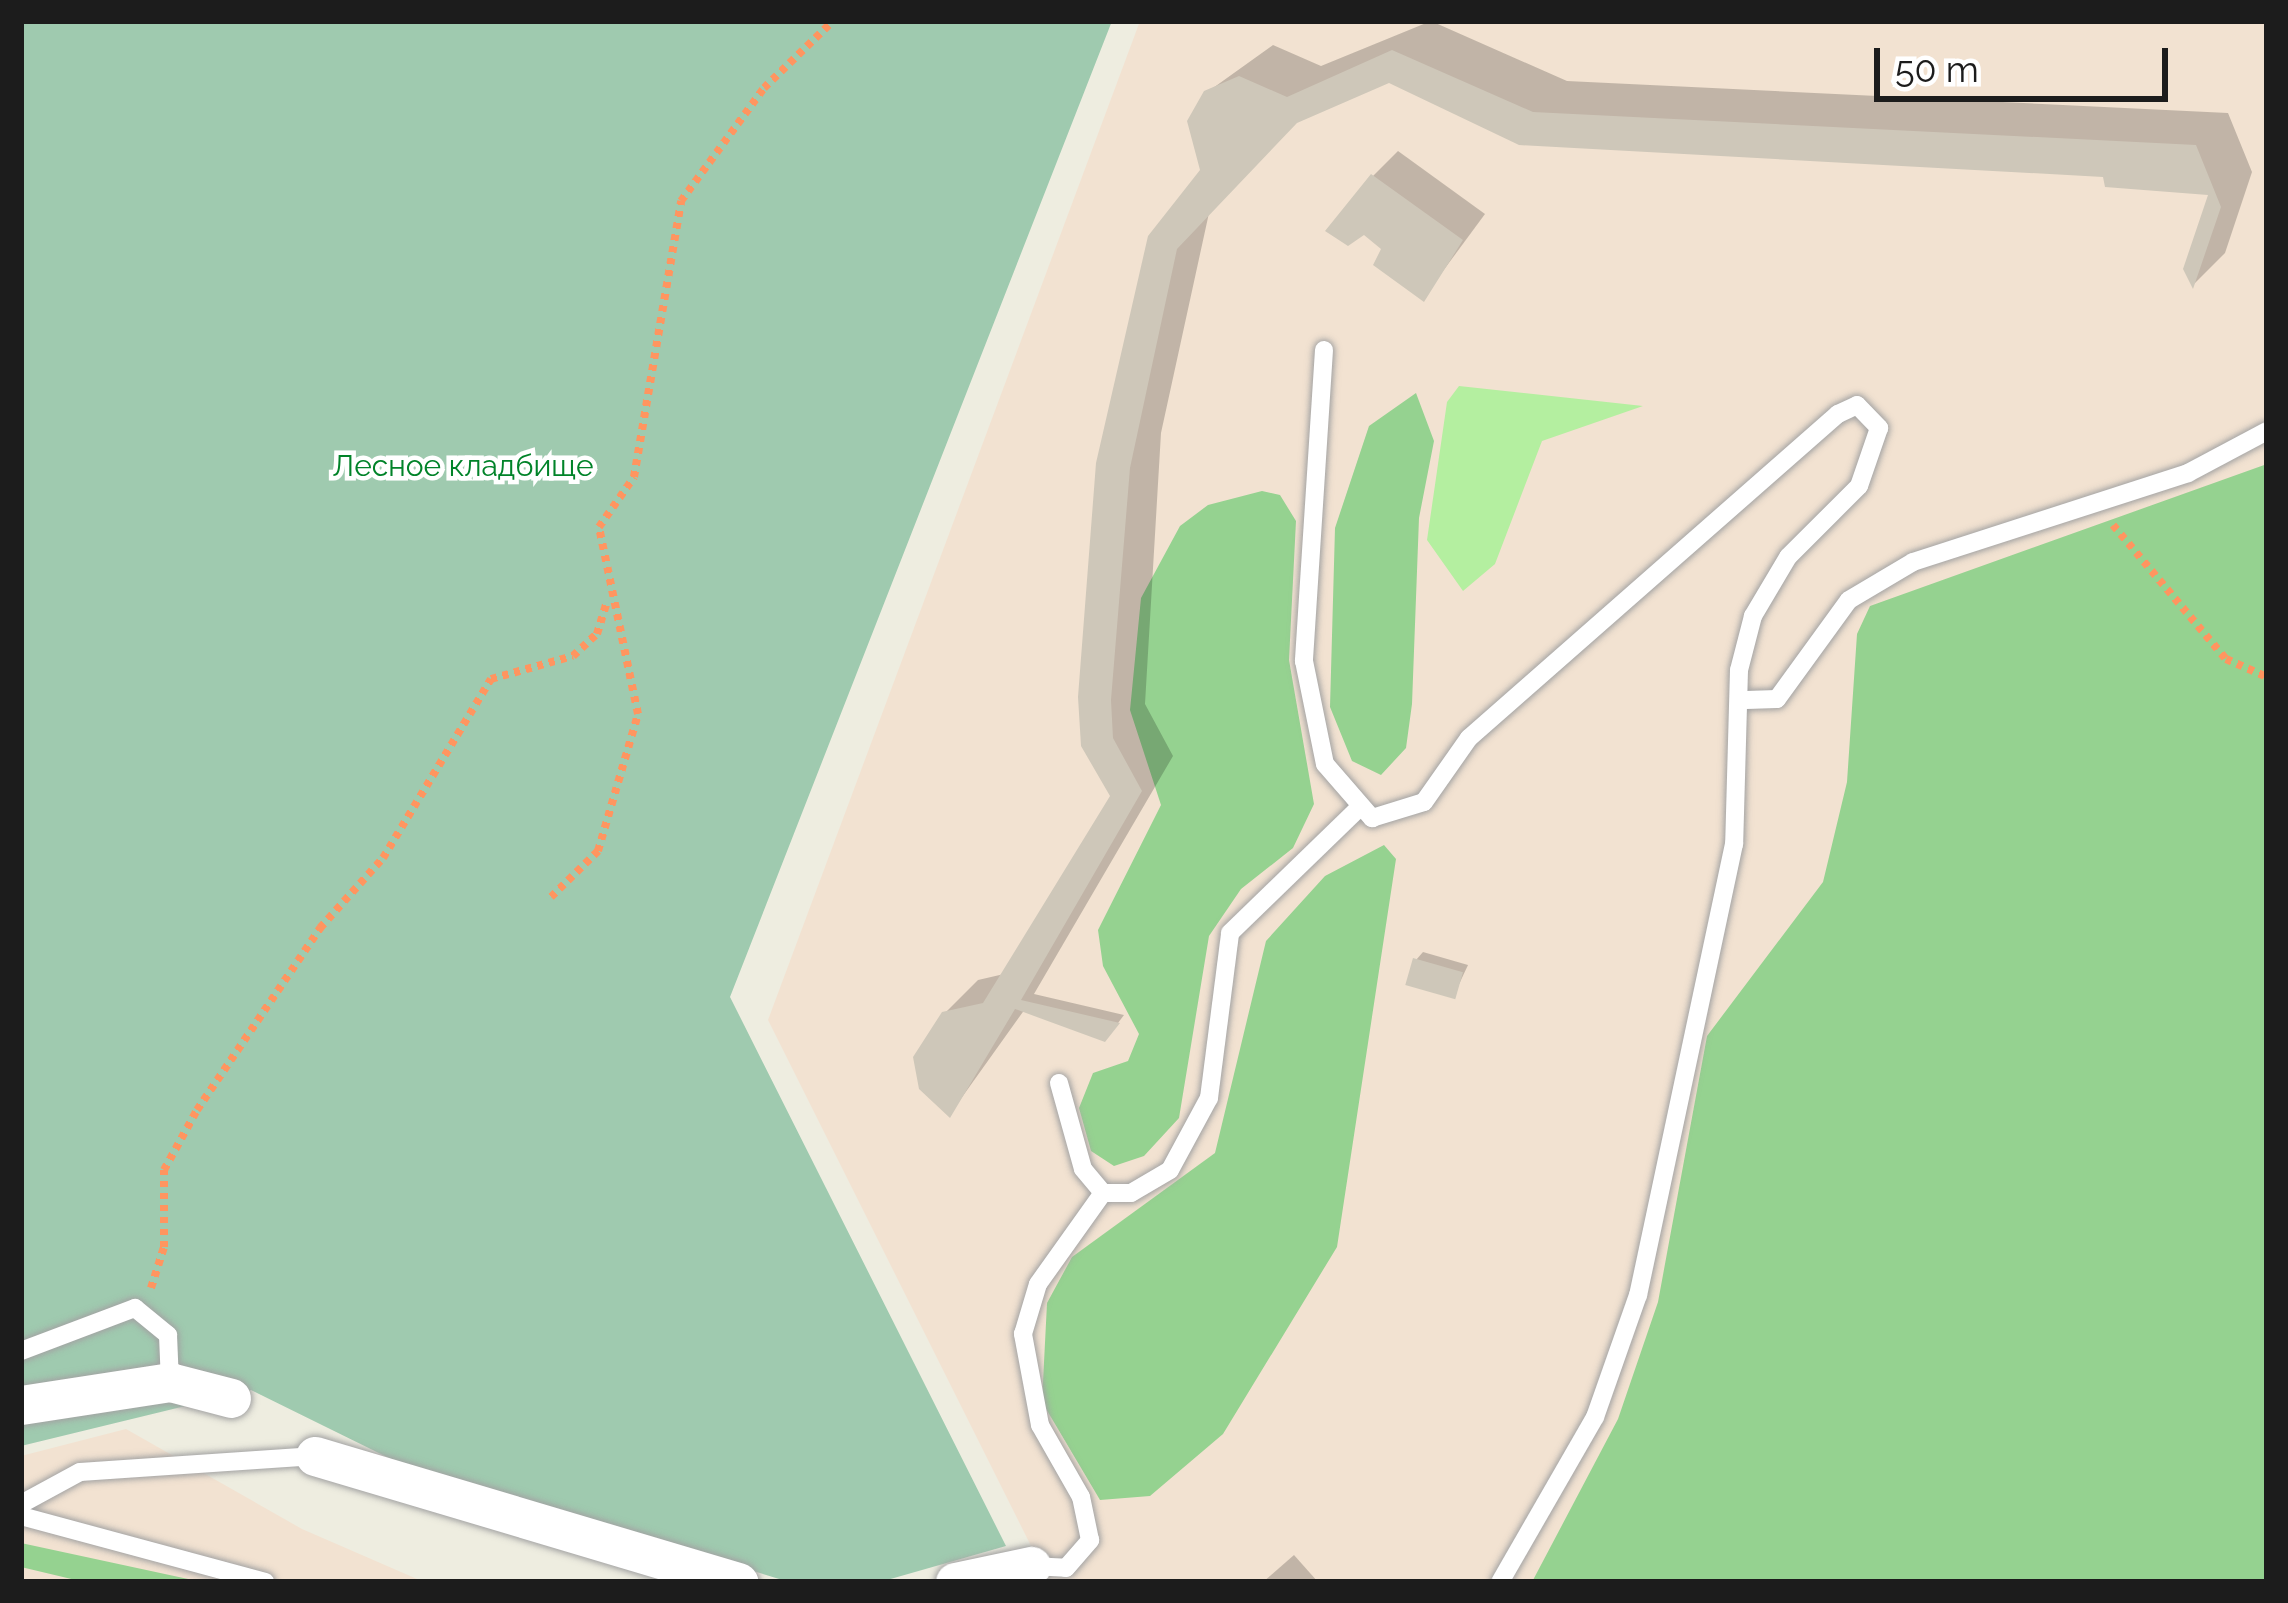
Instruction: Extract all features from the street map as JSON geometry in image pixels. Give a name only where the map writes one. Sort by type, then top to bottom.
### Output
[{"type":"street","points":[[21,1405],[170,1382],[231,1398]]},
{"type":"street","points":[[315,1456],[739,1582]]},
{"type":"street","points":[[955,1582],[1041,1574]]},
{"type":"lane","points":[[1324,350],[1304,661],[1324,764],[1358,810]]},
{"type":"lane","points":[[1041,1574],[1066,1568],[1090,1540],[1081,1497],[1040,1425],[1023,1334],[1038,1284],[1103,1193],[1150,1185],[1187,1152],[1209,1098],[1229,933],[1358,810],[1410,814],[1469,738],[1838,414],[1874,411],[1880,428],[1859,486],[1788,557],[1753,616],[1738,670],[1746,700],[1734,844],[1638,1295],[1595,1417],[1500,1582]]},
{"type":"lane","points":[[1746,700],[1777,699],[1823,627],[1883,579],[2098,504],[2267,431]]},
{"type":"lane","points":[[1059,1083],[1083,1169],[1103,1193]]},
{"type":"lane","points":[[21,1351],[135,1308],[169,1335],[170,1382]]},
{"type":"lane","points":[[21,1504],[80,1472],[315,1456]]},
{"type":"lane","points":[[21,1516],[265,1582]]},
{"type":"path","points":[[551,897],[598,851],[638,714],[608,600],[599,527],[634,477],[681,201],[764,88],[833,21]]},
{"type":"path","points":[[2098,504],[2174,608],[2226,659],[2267,676]]},
{"type":"path","points":[[135,1308],[161,1266],[164,1170],[197,1110],[320,928],[383,858],[491,679],[573,656],[597,634],[608,600]]},
{"type":"shaded area","points":[[1140,21],[2267,21],[2267,946],[1743,1582],[1049,1582],[768,1020]]},
{"type":"shaded area","points":[[126,1429],[302,1529],[424,1582],[21,1582],[21,1456]]},
{"type":"green space","name":"Лесное кладбище","points":[[21,21],[1112,21],[730,997],[1006,1546],[880,1582],[789,1582],[399,1463],[251,1390],[21,1446]]},
{"type":"green space","points":[[1459,386],[1643,406],[1542,441],[1495,564],[1463,591],[1427,540],[1447,402]]},
{"type":"green space","points":[[1416,393],[1434,441],[1419,518],[1412,704],[1406,748],[1381,775],[1352,761],[1330,707],[1335,528],[1369,426]]},
{"type":"green space","points":[[2267,464],[2267,1582],[1532,1582],[1618,1419],[1658,1302],[1707,1036],[1823,882],[1847,782],[1857,634],[1870,606]]},
{"type":"green space","points":[[1262,491],[1280,495],[1296,521],[1289,660],[1314,804],[1293,848],[1241,889],[1209,936],[1179,1118],[1144,1156],[1114,1166],[1091,1151],[1079,1108],[1093,1073],[1128,1061],[1139,1034],[1103,966],[1098,930],[1161,805],[1130,710],[1141,598],[1180,526],[1208,505]]},
{"type":"green space","points":[[1384,845],[1396,859],[1337,1247],[1223,1434],[1150,1496],[1100,1500],[1042,1402],[1047,1303],[1072,1257],[1215,1153],[1266,941],[1325,876]]},
{"type":"green space","points":[[21,1543],[202,1582],[84,1582],[21,1567]]},
{"type":"building","points":[[1392,50],[1533,112],[2196,145],[2221,207],[2193,289],[2183,269],[2208,195],[2105,187],[2103,177],[1519,145],[1389,83],[1297,123],[1177,249],[1130,468],[1111,700],[1113,738],[1142,791],[1021,1000],[1120,1023],[1105,1042],[1015,1009],[950,1118],[919,1089],[913,1057],[942,1012],[983,1003],[1110,796],[1081,746],[1078,697],[1096,463],[1148,236],[1200,170],[1187,121],[1204,91],[1239,76],[1287,97]]},
{"type":"building","points":[[1371,174],[1463,240],[1424,302],[1373,265],[1381,249],[1364,235],[1348,246],[1325,231]]},
{"type":"building","points":[[1413,958],[1463,972],[1455,999],[1405,985]]}]
